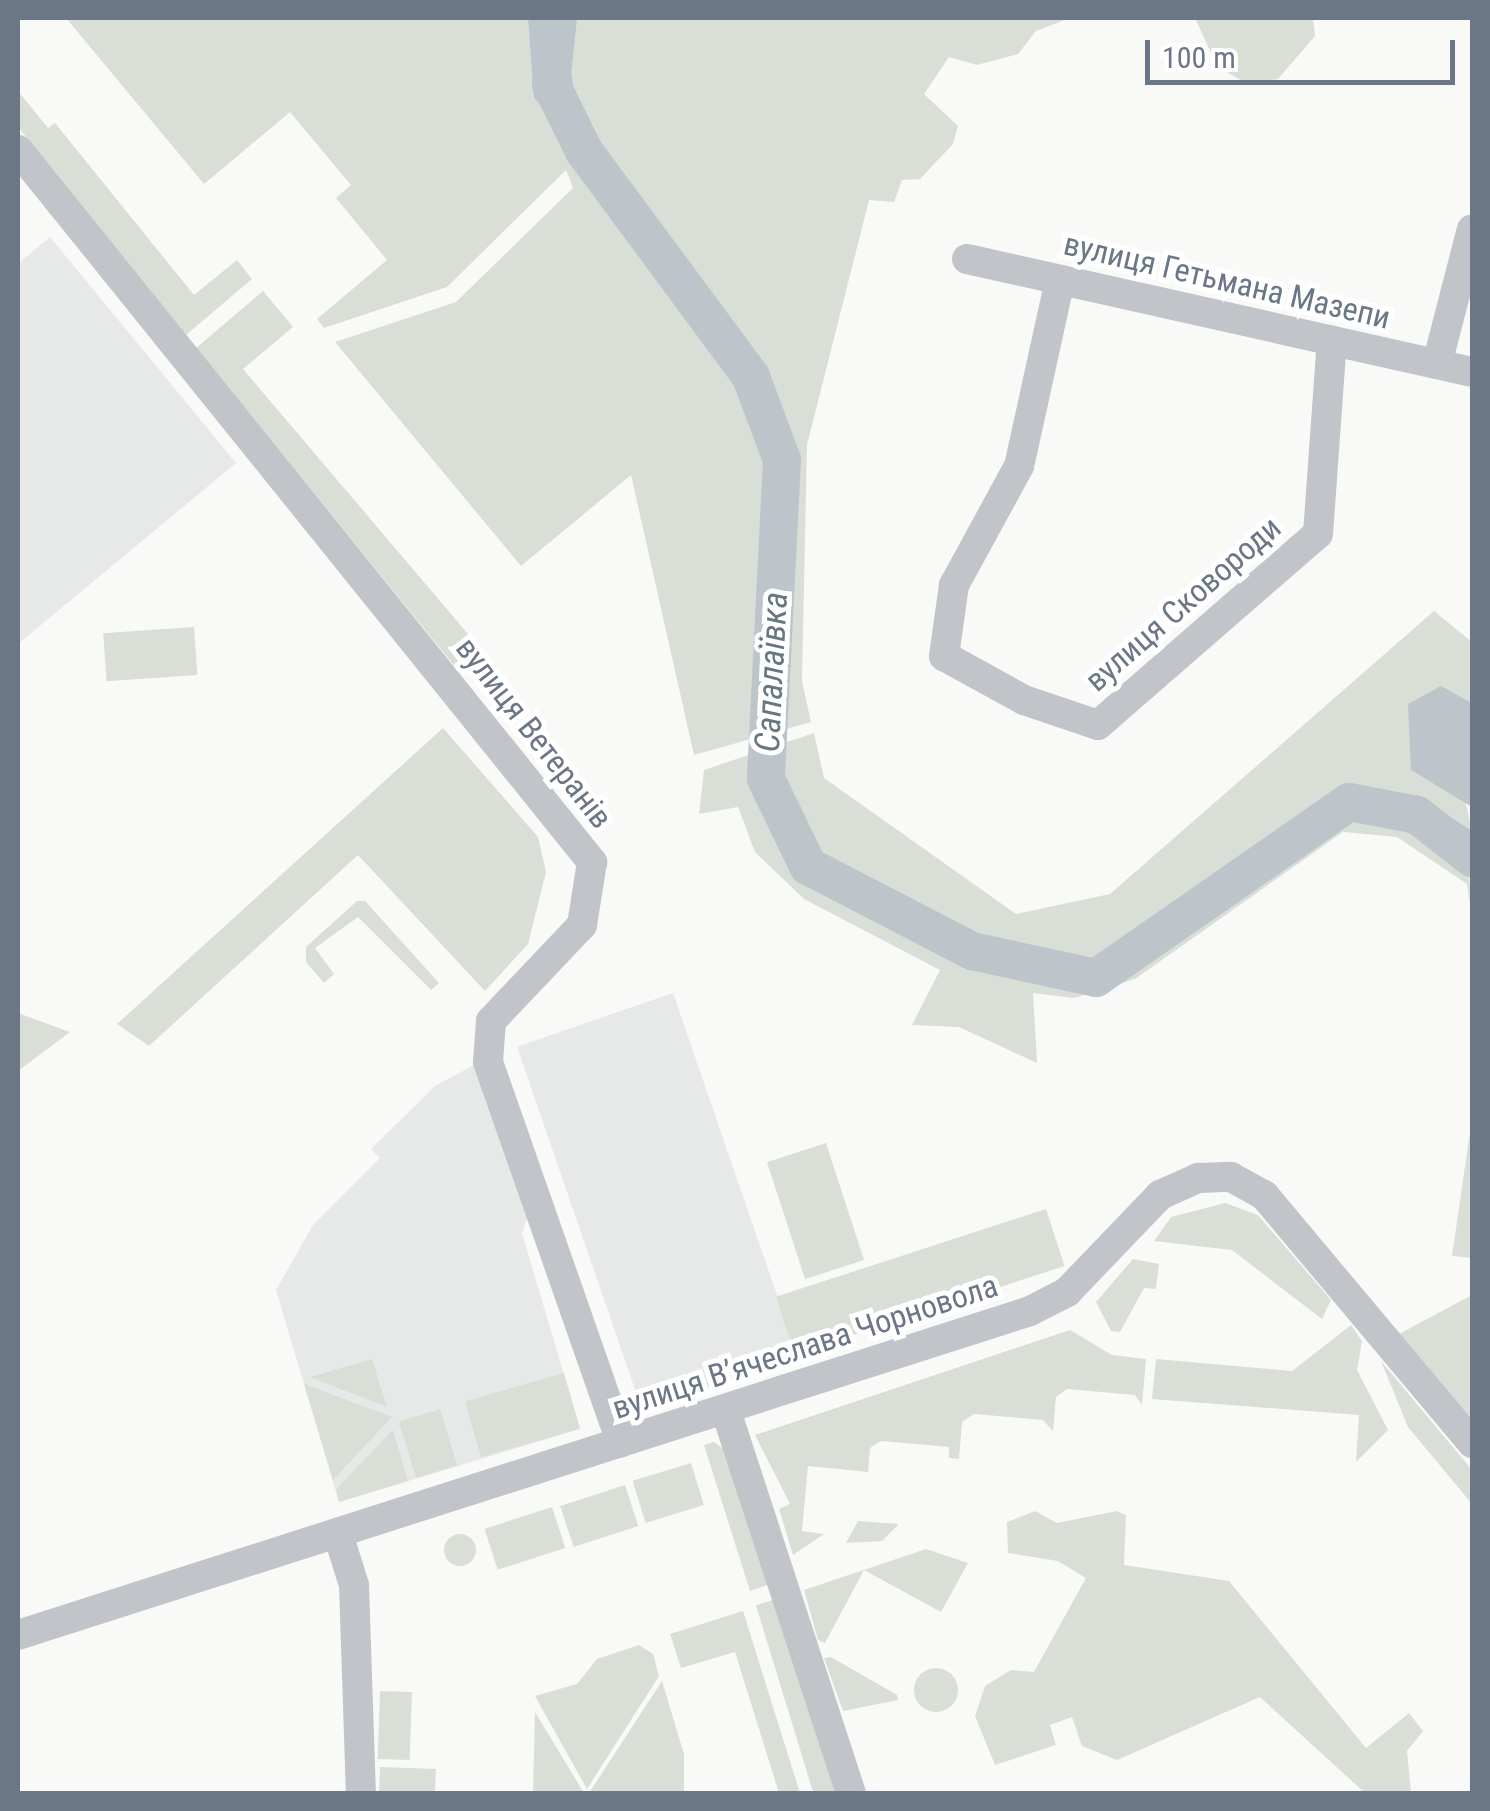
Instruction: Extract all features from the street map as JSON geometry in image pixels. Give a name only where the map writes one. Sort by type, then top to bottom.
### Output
[{"type":"street","name":"вулиця Ветеранів","points":[[18,150],[592,862],[582,926],[491,1021],[488,1050],[621,1442]]},
{"type":"street","points":[[1437,364],[1472,230]]},
{"type":"street","name":"вулиця Гетьмана Мазепи","points":[[967,259],[1472,372]]},
{"type":"street","name":"вулиця Сковороди","points":[[1060,280],[1019,466],[954,585],[944,656],[1024,700],[1098,725],[1318,534],[1332,341]]},
{"type":"street","name":"вулиця Вʼячеслава Чорновола","points":[[18,1635],[1030,1311],[1067,1292],[1160,1195],[1231,1177],[1264,1195],[1472,1443]]},
{"type":"street","points":[[726,1411],[850,1794]]},
{"type":"street","points":[[338,1534],[354,1584],[361,1794]]},
{"type":"shaded area","points":[[66,18],[1070,18],[1036,31],[1018,54],[977,65],[949,57],[924,94],[958,126],[953,144],[920,179],[902,180],[894,202],[869,200],[807,445],[802,681],[811,722],[694,755],[631,475],[521,566],[335,342],[456,302],[573,188],[566,170],[447,287],[324,328],[317,319],[387,260],[336,198],[351,185],[290,112],[204,184]]},
{"type":"shaded area","points":[[528,18],[576,18],[567,48],[584,151],[566,156],[555,119],[534,98]]},
{"type":"shaded area","points":[[1195,18],[1313,18],[1315,36],[1278,79],[1247,84],[1217,66]]},
{"type":"shaded area","points":[[18,91],[48,128],[55,123],[194,295],[237,260],[252,279],[186,335],[18,127]]},
{"type":"shaded area","points":[[50,237],[236,463],[18,644],[18,264]]},
{"type":"shaded area","points":[[263,291],[293,327],[243,369],[485,654],[461,674],[196,348]]},
{"type":"shaded area","points":[[1434,611],[1472,642],[1472,703],[1440,686],[1472,831],[1416,794],[1403,822],[1469,874],[1472,917],[1467,884],[1397,837],[1343,832],[1135,979],[1074,998],[1033,993],[1037,1063],[959,1027],[912,1025],[940,970],[804,899],[755,852],[738,807],[699,814],[704,770],[814,733],[824,778],[1016,914],[1110,894]]},
{"type":"shaded area","points":[[194,627],[197,675],[107,681],[103,633]]},
{"type":"shaded area","points":[[1441,686],[1472,703],[1472,807],[1411,770],[1408,704]]},
{"type":"shaded area","points":[[443,728],[538,837],[546,872],[528,944],[485,991],[358,855],[149,1046],[117,1024]]},
{"type":"shaded area","points":[[1416,794],[1472,831],[1472,879],[1403,822]]},
{"type":"shaded area","points":[[357,901],[365,901],[439,983],[431,990],[358,917],[315,948],[334,974],[324,983],[306,962],[306,947]]},
{"type":"shaded area","points":[[673,993],[798,1357],[642,1411],[517,1047]]},
{"type":"shaded area","points":[[18,1013],[70,1032],[18,1071]]},
{"type":"shaded area","points":[[476,1064],[528,1216],[522,1233],[580,1429],[339,1502],[276,1290],[313,1225],[380,1158],[371,1149],[435,1086]]},
{"type":"shaded area","points":[[1472,1118],[1472,1258],[1452,1256]]},
{"type":"shaded area","points":[[826,1143],[864,1260],[805,1279],[767,1162]]},
{"type":"shaded area","points":[[1225,1203],[1258,1215],[1331,1300],[1322,1319],[1232,1250],[1154,1241],[1171,1217]]},
{"type":"shaded area","points":[[1046,1209],[1065,1266],[794,1354],[776,1297]]},
{"type":"shaded area","points":[[1133,1259],[1159,1264],[1156,1289],[1144,1288],[1120,1332],[1111,1331],[1096,1302]]},
{"type":"shaded area","points":[[1472,1295],[1472,1424],[1399,1334]]},
{"type":"shaded area","points":[[1351,1325],[1362,1341],[1357,1370],[1388,1430],[1356,1462],[1359,1415],[1152,1399],[1156,1359],[1292,1371]]},
{"type":"shaded area","points":[[1070,1330],[1112,1355],[1146,1359],[1142,1405],[1135,1395],[1067,1389],[1056,1397],[1053,1431],[1043,1420],[974,1414],[962,1422],[959,1459],[949,1458],[949,1447],[881,1441],[870,1448],[868,1472],[808,1466],[802,1531],[824,1534],[793,1555],[779,1509],[790,1504],[755,1435]]},
{"type":"shaded area","points":[[372,1359],[387,1407],[310,1377]]},
{"type":"shaded area","points":[[1381,1361],[1472,1470],[1472,1504],[1408,1427]]},
{"type":"shaded area","points":[[564,1373],[580,1429],[481,1457],[465,1401]]},
{"type":"shaded area","points":[[304,1384],[392,1417],[333,1480]]},
{"type":"shaded area","points":[[440,1409],[457,1465],[416,1478],[399,1422]]},
{"type":"shaded area","points":[[393,1430],[408,1481],[339,1502],[336,1489]]},
{"type":"shaded area","points":[[714,1442],[731,1454],[772,1583],[750,1591],[704,1445]]},
{"type":"shaded area","points":[[691,1463],[704,1505],[646,1523],[633,1481]]},
{"type":"shaded area","points":[[625,1485],[638,1526],[574,1547],[560,1506]]},
{"type":"shaded area","points":[[552,1507],[565,1548],[498,1570],[484,1529]]},
{"type":"shaded area","points":[[1035,1511],[1057,1523],[1117,1511],[1126,1515],[1124,1565],[1229,1581],[1366,1748],[1409,1713],[1423,1731],[1407,1751],[1411,1793],[1365,1793],[1260,1697],[1117,1760],[1082,1746],[1072,1717],[1050,1725],[1056,1745],[995,1765],[975,1716],[985,1686],[1011,1670],[1034,1672],[1086,1578],[1058,1561],[1008,1553],[1007,1522]]},
{"type":"shaded area","points":[[858,1521],[898,1525],[882,1541],[846,1543]]},
{"type":"shaded area","points":[[460,1534],[471,1539],[476,1550],[471,1561],[460,1566],[449,1561],[444,1550],[449,1539]]},
{"type":"shaded area","points":[[926,1549],[968,1563],[941,1612],[864,1570],[825,1643],[818,1640],[804,1590]]},
{"type":"shaded area","points":[[776,1599],[835,1793],[814,1794],[756,1605]]},
{"type":"shaded area","points":[[743,1611],[800,1793],[779,1793],[735,1652],[681,1668],[670,1634]]},
{"type":"shaded area","points":[[639,1645],[653,1654],[659,1676],[587,1789],[535,1696],[577,1684],[597,1659]]},
{"type":"shaded area","points":[[831,1657],[897,1695],[898,1700],[843,1711],[824,1658]]},
{"type":"shaded area","points":[[936,1668],[951,1675],[958,1690],[951,1705],[936,1712],[921,1705],[914,1690],[921,1675]]},
{"type":"shaded area","points":[[662,1681],[684,1754],[684,1793],[589,1793]]},
{"type":"shaded area","points":[[380,1691],[412,1692],[410,1760],[378,1759]]},
{"type":"shaded area","points":[[535,1712],[584,1793],[533,1793]]},
{"type":"shaded area","points":[[380,1767],[436,1769],[435,1794],[379,1793]]},
{"type":"waterway","name":"Сапалаївка","points":[[558,18],[551,84],[584,151],[751,377],[782,460],[766,779],[808,866],[972,951],[1096,978],[1349,802],[1417,815],[1472,858]]}]
